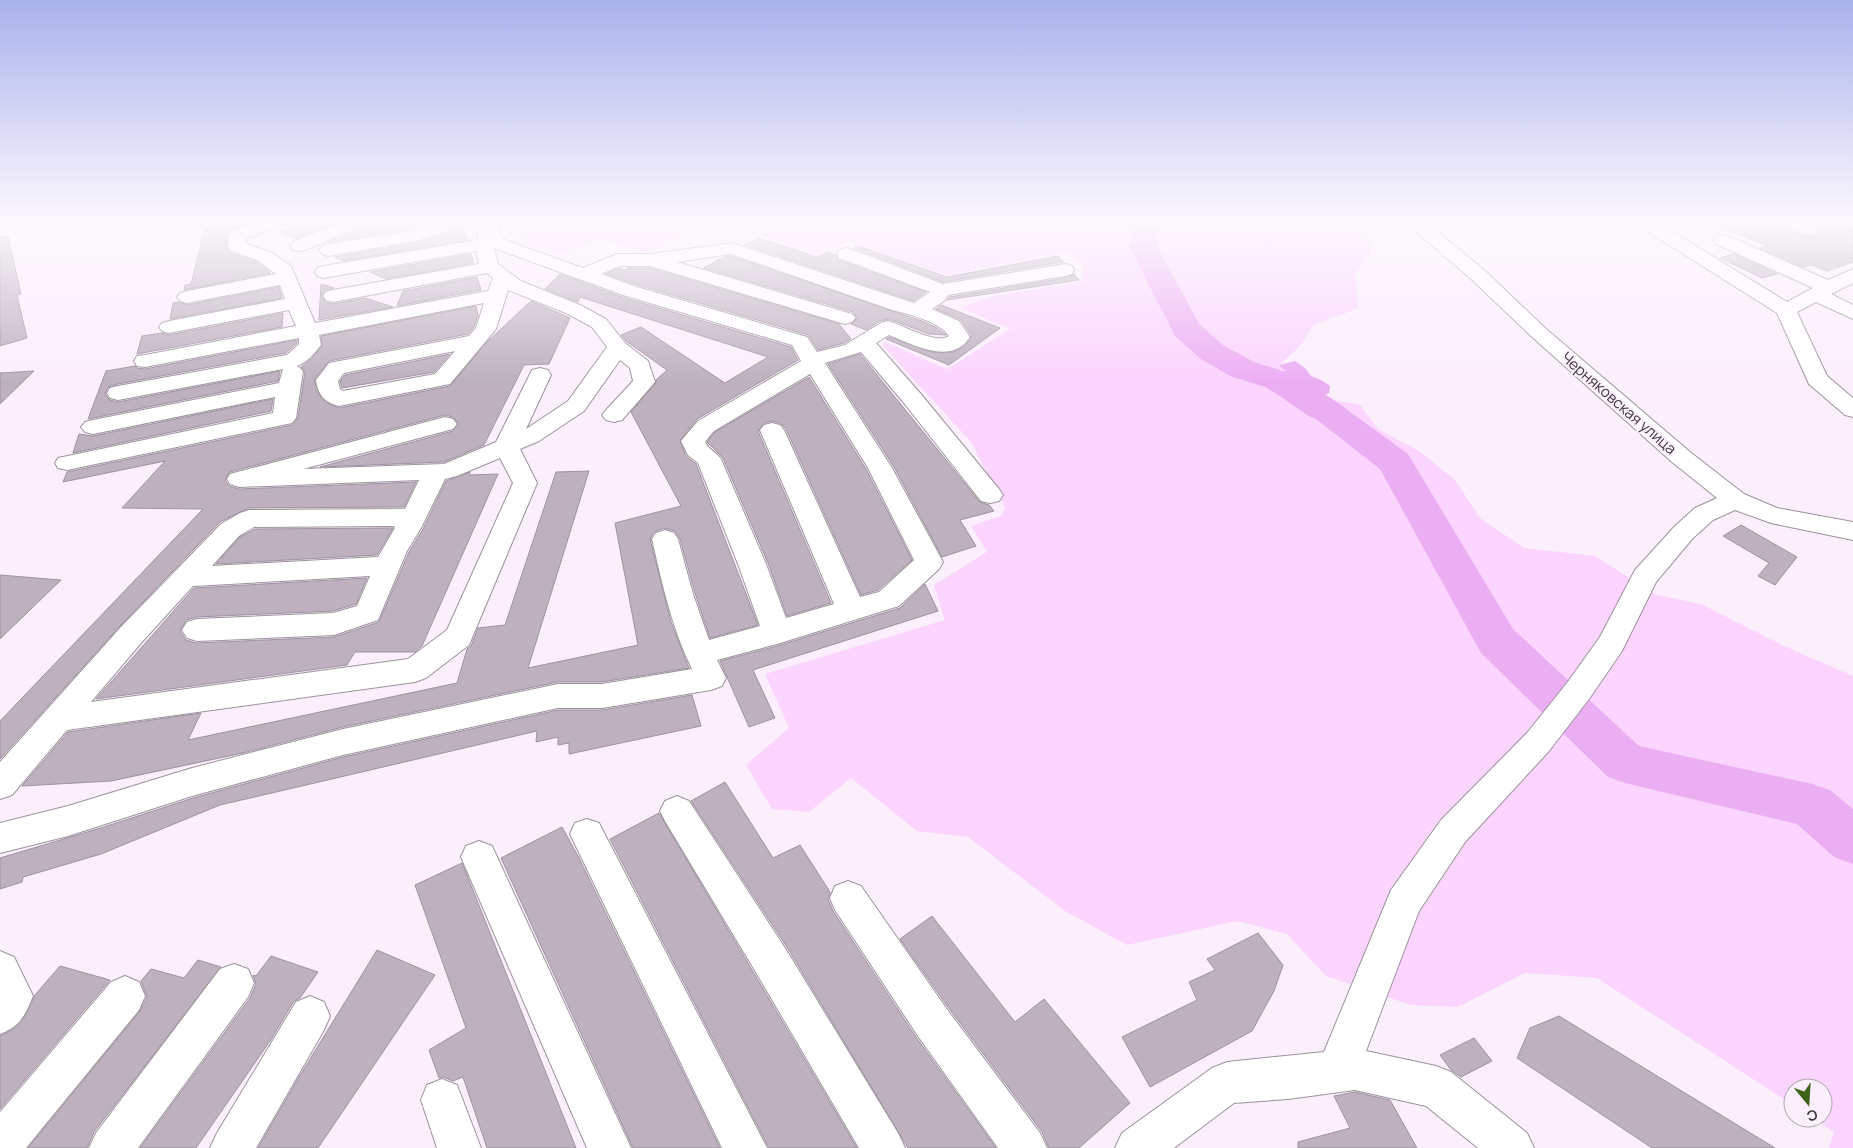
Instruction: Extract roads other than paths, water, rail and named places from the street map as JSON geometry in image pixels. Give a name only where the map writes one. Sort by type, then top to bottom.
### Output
[{"type":"street","points":[[476,341],[338,368],[327,380],[329,392],[339,399],[442,380],[476,341],[486,329],[497,280],[495,276]]},
{"type":"street","points":[[589,276],[630,291],[800,341],[880,468],[930,562],[888,599],[699,654]]},
{"type":"street","points":[[703,276],[845,318]]},
{"type":"street","points":[[777,632],[752,564],[709,459],[696,450],[693,440],[706,426],[812,361],[852,349],[888,327],[932,345],[950,345],[960,337],[952,325],[917,310],[899,306],[811,276]]},
{"type":"street","points":[[903,276],[941,290],[1035,276]]},
{"type":"street","name":"Черняковская улица","points":[[1479,276],[1538,332],[1673,450],[1735,500],[1771,515],[1853,531]]},
{"type":"street","points":[[1731,276],[1786,310],[1817,379],[1853,410]]},
{"type":"street","points":[[1790,276],[1822,292],[1853,313]]},
{"type":"street","points":[[1786,310],[1852,276]]},
{"type":"street","points":[[118,393],[294,360],[310,345],[308,330],[287,278],[187,297]]},
{"type":"street","points":[[145,360],[308,330],[497,280]]},
{"type":"street","points":[[333,296],[497,280],[573,309],[600,323],[618,347],[640,366],[644,382],[614,415]]},
{"type":"street","points":[[917,310],[936,298],[941,290]]},
{"type":"street","points":[[169,327],[296,303]]},
{"type":"street","points":[[863,342],[894,375],[944,440],[990,495]]},
{"type":"street","points":[[445,424],[239,479],[448,471],[531,436],[576,406],[618,347]]},
{"type":"street","points":[[67,464],[284,418],[294,360]]},
{"type":"street","points":[[506,446],[540,375]]},
{"type":"street","points":[[92,427],[288,388]]},
{"type":"street","points":[[772,430],[852,610]]},
{"type":"street","points":[[58,719],[415,670],[459,637],[524,483],[506,446]]},
{"type":"street","points":[[197,630],[334,624],[368,614],[394,551],[408,528],[436,471]]},
{"type":"street","points":[[1338,1070],[1404,902],[1453,831],[1538,742],[1578,691],[1612,643],[1645,577],[1684,532],[1704,514],[1735,500]]},
{"type":"street","points":[[0,784],[131,635],[206,553],[230,530],[249,519],[403,517],[408,528]]},
{"type":"street","points":[[0,838],[68,821],[192,782],[343,742],[558,696],[602,696],[711,678],[699,654],[679,594],[665,539]]},
{"type":"street","points":[[186,577],[387,566]]},
{"type":"street","points":[[677,811],[771,961],[883,1148]]},
{"type":"street","points":[[587,834],[745,1148]]},
{"type":"street","points":[[479,857],[609,1148]]},
{"type":"street","points":[[848,898],[932,1022],[1025,1148]]},
{"type":"street","points":[[0,970],[13,996],[0,1014]]},
{"type":"street","points":[[111,1148],[234,983]]},
{"type":"street","points":[[0,1145],[125,996]]},
{"type":"street","points":[[232,1148],[310,1016]]},
{"type":"street","points":[[1137,1148],[1227,1083],[1288,1078],[1355,1068],[1436,1087],[1512,1148]]},
{"type":"street","points":[[442,1100],[459,1148]]},
{"type":"waterway","points":[[1158,276],[1186,329],[1212,352],[1242,369],[1277,380],[1319,405],[1395,462],[1497,641],[1625,763],[1812,806],[1853,841]]}]
